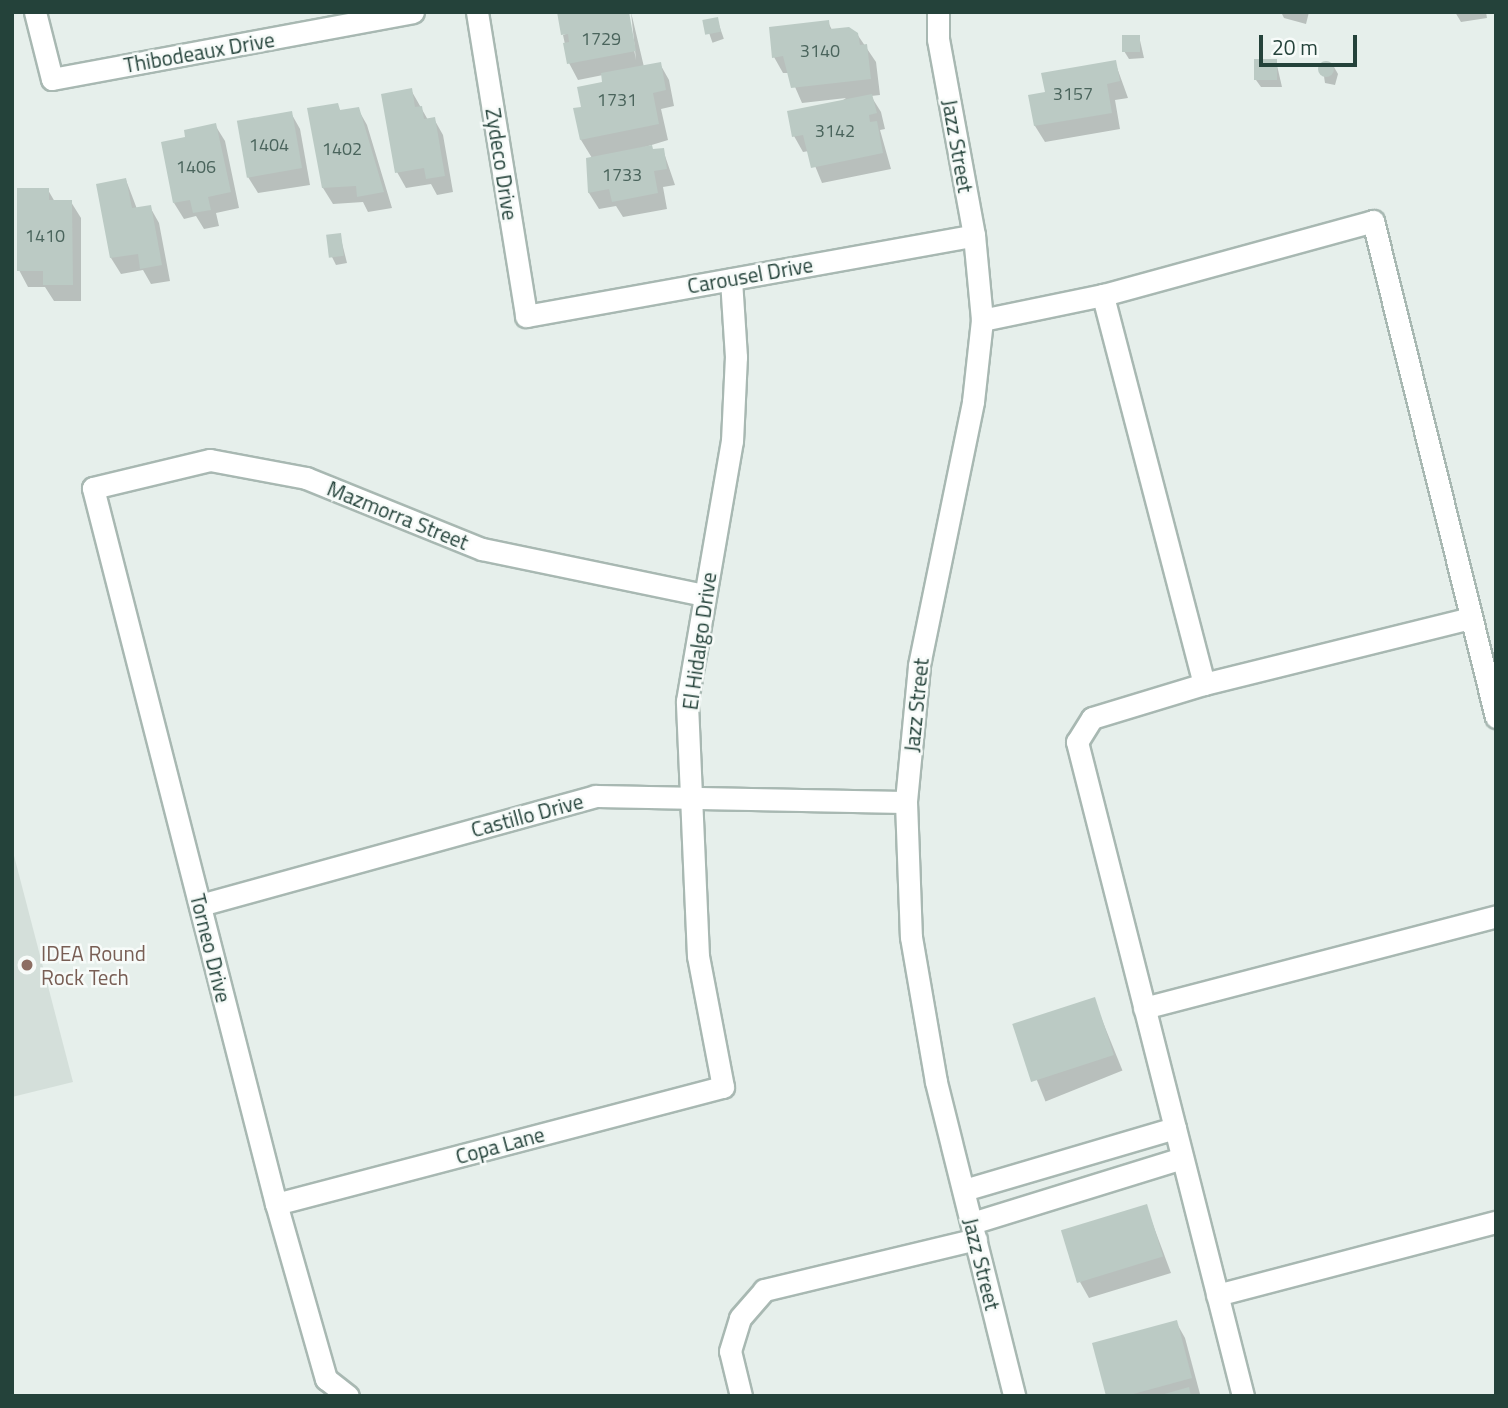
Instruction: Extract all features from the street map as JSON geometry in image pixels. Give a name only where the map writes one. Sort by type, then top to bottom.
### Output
[{"type":"street","name":"Thibodeaux Drive","points":[[35,12],[52,79],[413,12]]},
{"type":"street","name":"Zydeco Drive","points":[[477,12],[526,316]]},
{"type":"street","name":"Jazz Street","points":[[938,12],[938,39],[974,235],[982,320],[973,402],[919,666],[906,802],[911,937],[936,1082],[1014,1396]]},
{"type":"street","points":[[982,320],[1103,295],[1373,221],[1496,717]]},
{"type":"street","name":"Carousel Drive","points":[[526,316],[974,235]]},
{"type":"street","name":"El Hidalgo Drive","points":[[723,1087],[698,956],[688,799],[687,701],[734,419],[731,279]]},
{"type":"street","points":[[1103,295],[1204,684]]},
{"type":"street","name":"Mazmorra Street","points":[[93,488],[210,460],[306,478],[482,549],[704,595]]},
{"type":"street","name":"Torneo Drive","points":[[93,488],[276,1204],[326,1378],[348,1396]]},
{"type":"street","points":[[1243,1396],[1077,742],[1092,718],[1204,684],[1471,618]]},
{"type":"street","name":"Castillo Drive","points":[[200,905],[595,796],[906,802]]},
{"type":"street","points":[[1144,1008],[1496,916]]},
{"type":"street","name":"Copa Lane","points":[[276,1204],[723,1087]]},
{"type":"street","points":[[964,1190],[1175,1128]]},
{"type":"street","points":[[741,1396],[730,1351],[740,1318],[764,1290],[974,1231],[1079,1190],[1182,1158]]},
{"type":"street","points":[[1071,1159],[1079,1190]]},
{"type":"street","points":[[1217,1295],[1496,1222]]},
{"type":"shaded area","name":"IDEA Round Rock Tech","points":[[12,848],[73,1082],[12,1097]]},
{"type":"building","points":[[557,12],[629,12],[636,51],[567,64],[563,43],[569,42],[568,34],[561,35]]},
{"type":"building","points":[[718,17],[721,32],[705,35],[702,20]]},
{"type":"building","points":[[829,20],[830,29],[849,27],[858,33],[860,45],[867,44],[871,79],[791,88],[783,56],[772,58],[769,27]]},
{"type":"building","points":[[1122,35],[1140,35],[1140,52],[1122,52]]},
{"type":"building","points":[[1254,59],[1277,59],[1277,80],[1254,80]]},
{"type":"building","points":[[1116,60],[1120,81],[1107,84],[1112,113],[1034,126],[1028,95],[1045,92],[1041,73]]},
{"type":"building","points":[[1323,61],[1329,61],[1334,69],[1332,75],[1323,77],[1318,72],[1318,66]]},
{"type":"building","points":[[661,62],[666,90],[653,93],[659,124],[580,140],[573,108],[581,107],[577,87],[602,82],[601,73]]},
{"type":"building","points":[[412,88],[415,107],[422,106],[424,119],[435,117],[445,176],[426,179],[424,168],[395,173],[381,94]]},
{"type":"building","points":[[872,94],[877,113],[869,115],[870,122],[877,121],[883,153],[811,168],[803,135],[792,137],[787,111]]},
{"type":"building","points":[[338,103],[340,110],[359,107],[384,192],[357,197],[356,186],[322,188],[307,108]]},
{"type":"building","points":[[292,111],[302,168],[247,178],[237,121]]},
{"type":"building","points":[[216,123],[231,192],[208,197],[211,210],[193,213],[190,200],[173,203],[161,142],[185,137],[184,130]]},
{"type":"building","points":[[652,145],[653,149],[664,148],[667,169],[654,171],[658,193],[612,202],[609,189],[588,193],[586,158]]},
{"type":"building","points":[[126,178],[132,208],[151,205],[162,265],[140,269],[138,254],[110,258],[96,184]]},
{"type":"building","points":[[17,188],[49,188],[49,200],[72,200],[73,285],[43,285],[43,271],[17,271]]},
{"type":"building","points":[[341,233],[344,256],[329,258],[326,235]]},
{"type":"building","points":[[1095,997],[1114,1055],[1031,1082],[1012,1024]]},
{"type":"building","points":[[1147,1204],[1163,1257],[1077,1283],[1061,1230]]},
{"type":"building","points":[[1177,1320],[1192,1378],[1126,1396],[1106,1396],[1092,1343]]},
{"type":"building","points":[[1189,1387],[1191,1396],[1161,1396],[1161,1395]]},
{"type":"place","name":"IDEA Round Rock Tech","points":[[27,965]]}]
